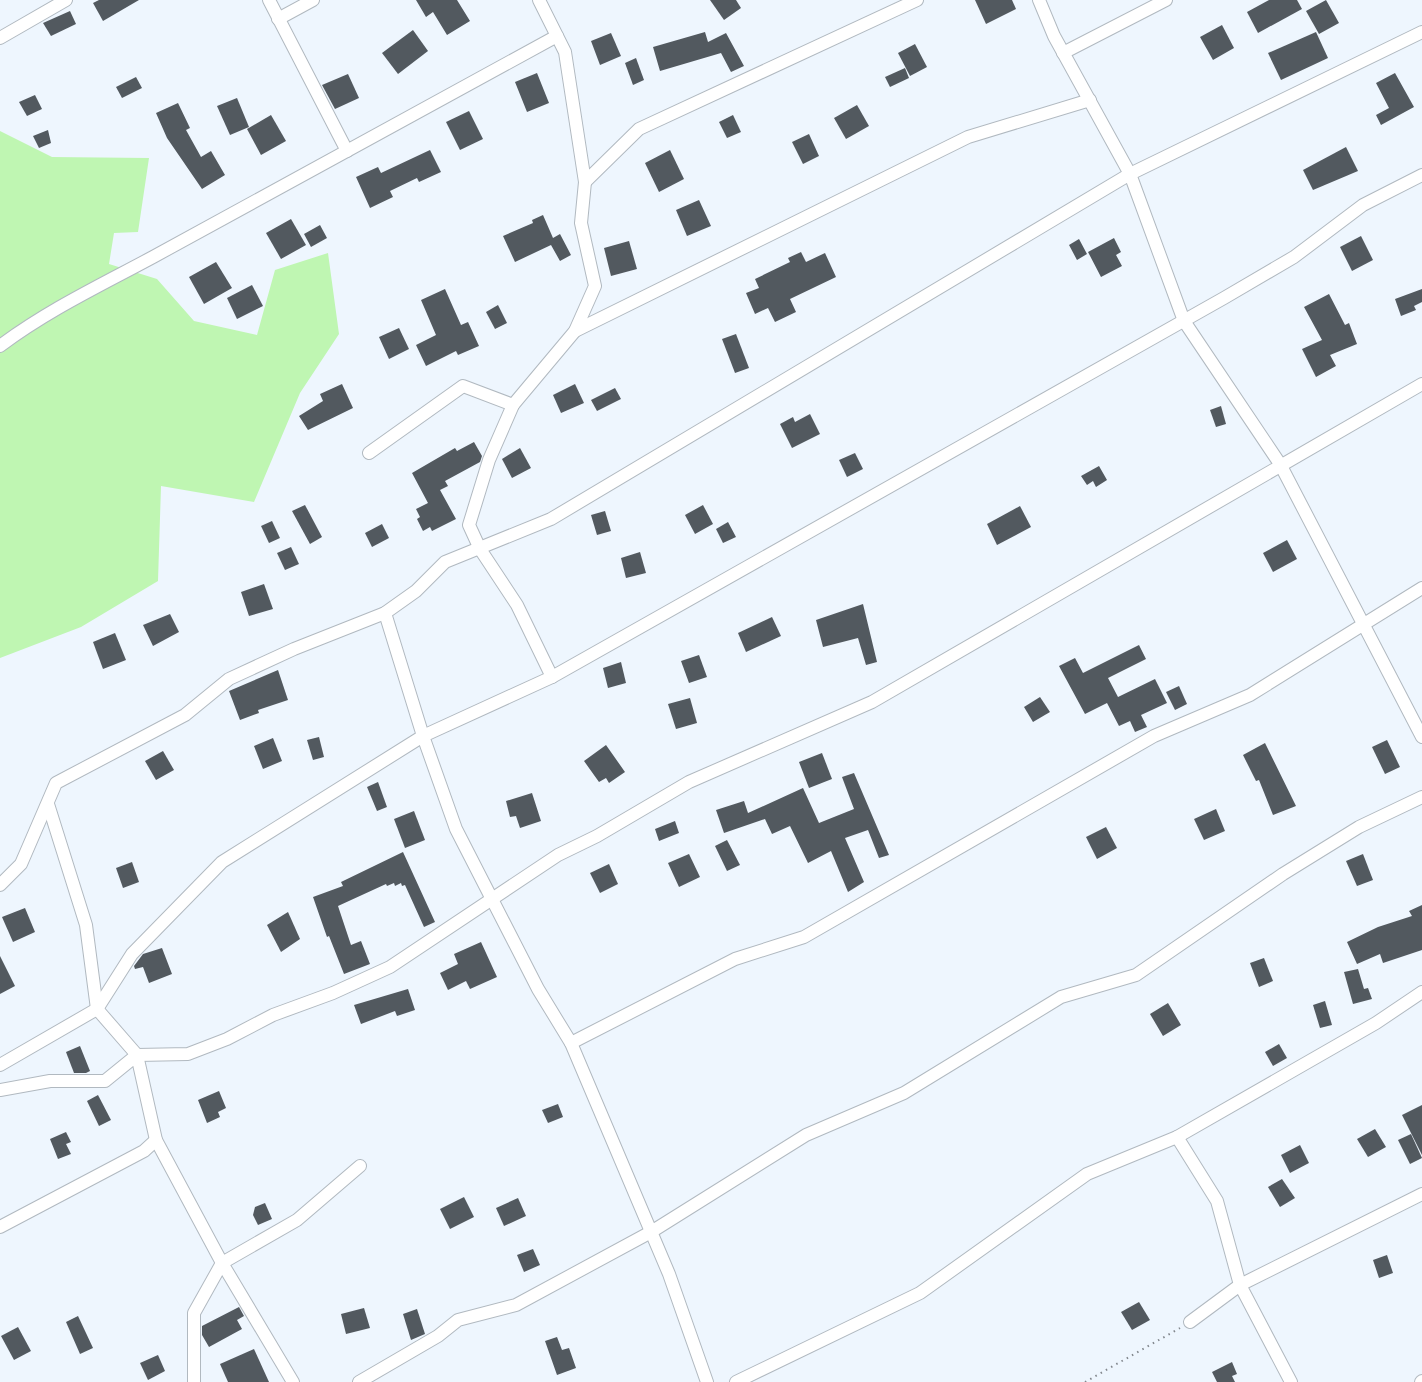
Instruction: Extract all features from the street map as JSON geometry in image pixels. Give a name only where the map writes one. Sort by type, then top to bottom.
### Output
[{"type":"street","points":[[0,38],[66,0]]},
{"type":"street","points":[[269,0],[347,151]]},
{"type":"street","points":[[278,19],[313,0]]},
{"type":"street","points":[[539,0],[565,52],[585,182],[581,223],[596,286],[575,331],[513,405],[489,460],[469,525],[480,549],[517,605],[552,677]]},
{"type":"street","points":[[585,182],[639,129],[917,0]]},
{"type":"street","points":[[1039,0],[1063,53],[1131,174],[1184,321],[1280,464],[1422,737]]},
{"type":"street","points":[[1063,53],[1166,0]]},
{"type":"street","points":[[0,885],[21,864],[56,783],[184,716],[230,679],[294,649],[384,613],[416,591],[445,562],[551,519],[1131,174],[1422,33]]},
{"type":"street","points":[[0,346],[88,289],[146,261],[557,36]]},
{"type":"street","points":[[575,331],[968,137],[1090,100]]},
{"type":"street","points":[[0,1065],[97,1009],[132,954],[222,862],[423,736],[552,677],[1184,321],[1294,257],[1363,205],[1422,175]]},
{"type":"street","points":[[0,1090],[50,1082],[105,1080],[137,1055],[188,1054],[227,1039],[273,1015],[333,993],[390,967],[558,855],[597,836],[689,782],[872,702],[1280,464],[1422,384]]},
{"type":"street","points":[[369,453],[463,386],[513,405]]},
{"type":"street","points":[[571,1043],[735,959],[804,937],[1154,736],[1250,695],[1422,588]]},
{"type":"street","points":[[384,613],[423,736],[456,829],[538,989],[571,1043],[651,1232],[707,1382]]},
{"type":"street","points":[[359,1382],[438,1336],[458,1320],[516,1305],[651,1232],[807,1135],[904,1094],[1061,998],[1136,975],[1283,874],[1350,833],[1422,797]]},
{"type":"street","points":[[48,804],[86,926],[97,1009],[137,1055],[156,1140],[222,1263],[294,1382]]},
{"type":"street","points":[[736,1382],[920,1293],[1087,1174],[1177,1137],[1376,1023],[1422,992]]},
{"type":"street","points":[[1177,1137],[1217,1201],[1240,1285],[1291,1382]]},
{"type":"street","points":[[0,1227],[144,1151],[156,1140]]},
{"type":"street","points":[[194,1382],[194,1313],[222,1263],[297,1220],[360,1166]]},
{"type":"street","points":[[1190,1322],[1240,1285],[1422,1194]]},
{"type":"path","points":[[1085,1382],[1190,1322]]},
{"type":"green space","points":[[0,131],[52,157],[149,158],[138,232],[114,233],[109,264],[157,279],[194,321],[257,335],[275,270],[328,253],[339,334],[300,393],[254,502],[161,486],[158,581],[81,627],[0,658]]},
{"type":"building","points":[[99,0],[139,0],[103,21],[93,3]]},
{"type":"building","points":[[416,0],[457,0],[470,21],[447,35],[433,12],[426,17]]},
{"type":"building","points":[[710,0],[736,0],[741,8],[724,20]]},
{"type":"building","points":[[975,0],[1012,0],[1016,9],[986,24]]},
{"type":"building","points":[[1269,0],[1297,0],[1302,9],[1258,33],[1247,12]]},
{"type":"building","points":[[1326,0],[1339,23],[1319,34],[1306,11]]},
{"type":"building","points":[[70,11],[76,24],[51,36],[43,23]]},
{"type":"building","points":[[1222,25],[1234,48],[1213,60],[1200,37]]},
{"type":"building","points":[[413,30],[428,51],[398,74],[382,53]]},
{"type":"building","points":[[705,32],[708,42],[726,33],[744,66],[731,72],[721,53],[660,71],[653,47]]},
{"type":"building","points":[[1316,32],[1328,58],[1281,80],[1268,53]]},
{"type":"building","points":[[611,33],[621,56],[600,65],[591,41]]},
{"type":"building","points":[[915,44],[927,67],[910,76],[898,53]]},
{"type":"building","points":[[636,58],[644,80],[633,85],[625,63]]},
{"type":"building","points":[[905,68],[909,78],[890,87],[885,77]]},
{"type":"building","points":[[537,73],[549,103],[527,112],[515,82]]},
{"type":"building","points":[[1395,73],[1414,107],[1381,125],[1376,115],[1389,108],[1376,83]]},
{"type":"building","points":[[348,74],[359,98],[335,109],[322,85]]},
{"type":"building","points":[[136,77],[142,88],[122,98],[116,87]]},
{"type":"building","points":[[35,95],[42,109],[27,116],[19,102]]},
{"type":"building","points":[[237,98],[249,127],[230,135],[217,106]]},
{"type":"building","points":[[178,103],[190,128],[186,130],[201,157],[211,151],[225,175],[202,189],[167,138],[156,113]]},
{"type":"building","points":[[857,105],[869,126],[846,139],[834,118]]},
{"type":"building","points":[[469,111],[483,139],[460,150],[446,122]]},
{"type":"building","points":[[271,115],[286,141],[261,155],[247,129]]},
{"type":"building","points":[[733,115],[741,132],[727,138],[719,122]]},
{"type":"building","points":[[48,130],[51,143],[39,148],[33,136]]},
{"type":"building","points":[[809,134],[819,156],[803,164],[792,142]]},
{"type":"building","points":[[1346,147],[1358,171],[1313,190],[1303,170]]},
{"type":"building","points":[[430,150],[441,172],[419,182],[417,178],[390,191],[393,197],[370,208],[356,177],[378,167],[381,173]]},
{"type":"building","points":[[670,150],[684,179],[659,192],[645,163]]},
{"type":"building","points":[[699,200],[711,226],[687,236],[676,210]]},
{"type":"building","points":[[543,215],[553,238],[560,234],[571,255],[560,261],[551,245],[515,262],[503,236],[533,223],[532,220]]},
{"type":"building","points":[[291,219],[306,245],[281,259],[266,233]]},
{"type":"building","points":[[320,225],[327,238],[311,247],[304,234]]},
{"type":"building","points":[[1361,236],[1373,260],[1352,271],[1340,247]]},
{"type":"building","points":[[1114,238],[1121,252],[1116,255],[1122,266],[1101,277],[1088,252]]},
{"type":"building","points":[[1079,239],[1087,254],[1077,260],[1069,245]]},
{"type":"building","points":[[629,241],[637,269],[611,276],[604,248]]},
{"type":"building","points":[[801,252],[806,262],[825,253],[836,277],[790,299],[796,312],[775,322],[768,308],[755,314],[746,293],[759,288],[755,279],[790,262],[788,258]]},
{"type":"building","points":[[216,262],[232,288],[204,304],[189,277]]},
{"type":"building","points":[[252,285],[263,306],[237,319],[227,298]]},
{"type":"building","points":[[445,289],[461,325],[468,322],[479,346],[458,355],[456,351],[426,366],[416,345],[436,335],[421,300]]},
{"type":"building","points":[[1422,289],[1422,302],[1414,306],[1416,310],[1401,316],[1395,299]]},
{"type":"building","points":[[1329,294],[1345,325],[1349,323],[1357,344],[1330,355],[1336,366],[1316,377],[1302,349],[1322,340],[1304,307]]},
{"type":"building","points":[[498,305],[507,323],[495,329],[486,312]]},
{"type":"building","points":[[399,328],[409,349],[389,359],[379,337]]},
{"type":"building","points":[[736,334],[749,368],[735,373],[722,339]]},
{"type":"building","points":[[342,384],[353,408],[308,430],[299,416],[323,401],[320,394]]},
{"type":"building","points":[[575,384],[584,403],[561,413],[553,395]]},
{"type":"building","points":[[615,388],[621,399],[597,411],[591,400]]},
{"type":"building","points":[[1221,406],[1226,424],[1216,427],[1210,410]]},
{"type":"building","points":[[810,414],[820,434],[792,448],[780,424],[793,417],[795,422]]},
{"type":"building","points":[[474,442],[482,456],[480,462],[445,481],[448,486],[440,490],[456,519],[432,531],[430,527],[423,531],[417,519],[420,517],[416,509],[428,503],[412,473],[455,448],[457,451]]},
{"type":"building","points":[[520,448],[531,468],[512,478],[502,459]]},
{"type":"building","points":[[855,453],[863,469],[847,477],[839,460]]},
{"type":"building","points":[[1099,466],[1107,480],[1096,487],[1093,481],[1087,485],[1081,476]]},
{"type":"building","points":[[305,505],[322,537],[310,544],[292,511]]},
{"type":"building","points":[[703,505],[713,524],[695,534],[685,515]]},
{"type":"building","points":[[1020,506],[1031,527],[997,545],[987,524]]},
{"type":"building","points":[[605,511],[611,531],[597,535],[591,515]]},
{"type":"building","points":[[272,521],[280,538],[269,543],[261,526]]},
{"type":"building","points":[[728,522],[736,537],[723,543],[716,529]]},
{"type":"building","points":[[382,524],[389,538],[372,547],[365,533]]},
{"type":"building","points":[[1287,540],[1297,559],[1273,572],[1263,553]]},
{"type":"building","points":[[291,547],[299,564],[285,570],[277,553]]},
{"type":"building","points":[[640,552],[646,573],[626,578],[621,558]]},
{"type":"building","points":[[264,584],[273,609],[249,616],[241,592]]},
{"type":"building","points":[[863,604],[877,662],[866,665],[858,638],[823,647],[816,620]]},
{"type":"building","points":[[170,614],[179,632],[153,646],[143,625]]},
{"type":"building","points":[[772,617],[781,636],[746,652],[738,633]]},
{"type":"building","points":[[115,633],[126,660],[103,669],[93,642]]},
{"type":"building","points":[[1139,645],[1146,659],[1108,678],[1118,697],[1155,679],[1167,703],[1141,715],[1147,727],[1135,732],[1130,721],[1119,726],[1107,703],[1085,714],[1059,666],[1075,658],[1083,673]]},
{"type":"building","points":[[699,655],[707,677],[689,683],[681,661]]},
{"type":"building","points":[[621,662],[626,683],[608,688],[603,668]]},
{"type":"building","points":[[278,670],[288,700],[258,710],[259,713],[240,720],[229,691]]},
{"type":"building","points":[[1179,686],[1187,704],[1175,710],[1166,692]]},
{"type":"building","points":[[1040,697],[1050,712],[1033,722],[1024,707]]},
{"type":"building","points":[[690,698],[697,723],[676,729],[668,704]]},
{"type":"building","points":[[319,737],[324,757],[313,760],[307,740]]},
{"type":"building","points":[[273,738],[282,761],[263,769],[254,746]]},
{"type":"building","points":[[1387,740],[1400,767],[1385,774],[1372,747]]},
{"type":"building","points":[[1265,743],[1296,806],[1273,815],[1259,780],[1256,781],[1243,755]]},
{"type":"building","points":[[606,745],[625,772],[609,783],[606,778],[599,782],[584,761]]},
{"type":"building","points":[[163,751],[174,770],[156,780],[145,761]]},
{"type":"building","points":[[822,753],[832,779],[809,788],[799,762]]},
{"type":"building","points":[[854,773],[889,855],[879,858],[868,830],[845,838],[864,882],[848,892],[831,851],[808,863],[790,826],[772,834],[765,819],[724,833],[716,810],[744,801],[748,813],[803,788],[819,823],[854,809],[842,777]]},
{"type":"building","points":[[378,782],[387,807],[377,811],[367,787]]},
{"type":"building","points":[[532,793],[541,821],[520,828],[516,816],[510,817],[506,801]]},
{"type":"building","points":[[1216,809],[1225,831],[1204,840],[1194,819]]},
{"type":"building","points":[[414,811],[425,840],[405,848],[394,819]]},
{"type":"building","points":[[675,821],[679,833],[659,841],[655,829]]},
{"type":"building","points":[[1106,827],[1117,848],[1097,859],[1086,837]]},
{"type":"building","points":[[727,840],[740,865],[727,871],[715,846]]},
{"type":"building","points":[[403,852],[435,922],[424,927],[405,885],[402,886],[401,883],[395,886],[394,883],[387,886],[386,884],[338,906],[351,945],[361,941],[370,964],[344,974],[329,936],[327,937],[313,897],[343,886],[341,882]]},
{"type":"building","points":[[689,854],[700,877],[679,887],[668,863]]},
{"type":"building","points":[[1363,854],[1373,880],[1357,886],[1346,861]]},
{"type":"building","points":[[132,862],[139,882],[123,888],[116,868]]},
{"type":"building","points":[[609,864],[618,884],[600,893],[590,873]]},
{"type":"building","points":[[1422,905],[1422,950],[1383,963],[1380,954],[1357,964],[1347,942],[1378,927],[1412,916],[1409,911]]},
{"type":"building","points":[[25,908],[35,932],[13,942],[2,917]]},
{"type":"building","points":[[288,912],[300,939],[281,952],[267,925]]},
{"type":"building","points":[[481,942],[497,977],[470,989],[466,981],[448,990],[440,973],[458,964],[454,954]]},
{"type":"building","points":[[162,948],[172,974],[149,983],[143,967],[135,969],[134,966],[143,954]]},
{"type":"building","points":[[0,956],[15,986],[0,994]]},
{"type":"building","points":[[1264,958],[1273,981],[1259,987],[1250,963]]},
{"type":"building","points":[[1358,969],[1364,989],[1368,988],[1372,999],[1353,1004],[1344,972]]},
{"type":"building","points":[[408,989],[415,1010],[397,1016],[395,1011],[361,1024],[354,1005]]},
{"type":"building","points":[[1325,1001],[1332,1025],[1320,1028],[1313,1005]]},
{"type":"building","points":[[1168,1003],[1181,1025],[1163,1036],[1150,1014]]},
{"type":"building","points":[[1279,1044],[1287,1058],[1273,1066],[1265,1052]]},
{"type":"building","points":[[80,1046],[90,1071],[74,1073],[66,1052]]},
{"type":"building","points":[[219,1091],[226,1108],[218,1112],[220,1117],[207,1123],[198,1100]]},
{"type":"building","points":[[98,1095],[111,1120],[99,1126],[87,1101]]},
{"type":"building","points":[[558,1104],[563,1117],[548,1123],[542,1110]]},
{"type":"building","points":[[1422,1105],[1422,1155],[1402,1115]]},
{"type":"building","points":[[1375,1129],[1386,1147],[1368,1157],[1357,1139]]},
{"type":"building","points":[[66,1132],[71,1142],[66,1144],[71,1154],[58,1159],[50,1139]]},
{"type":"building","points":[[1411,1134],[1422,1158],[1410,1164],[1398,1140]]},
{"type":"building","points":[[1300,1145],[1309,1163],[1290,1173],[1281,1155]]},
{"type":"building","points":[[1282,1179],[1295,1198],[1280,1207],[1268,1187]]},
{"type":"building","points":[[464,1197],[474,1217],[450,1229],[440,1209]]},
{"type":"building","points":[[518,1198],[526,1216],[504,1226],[496,1208]]},
{"type":"building","points":[[265,1203],[272,1219],[258,1225],[253,1215],[255,1207]]},
{"type":"building","points":[[533,1249],[540,1265],[524,1272],[517,1255]]},
{"type":"building","points":[[1387,1255],[1393,1273],[1379,1278],[1373,1260]]},
{"type":"building","points":[[1139,1302],[1150,1320],[1132,1330],[1121,1312]]},
{"type":"building","points":[[239,1307],[244,1316],[237,1320],[242,1329],[209,1347],[202,1335],[202,1326]]},
{"type":"building","points":[[364,1308],[370,1328],[346,1334],[341,1314]]},
{"type":"building","points":[[417,1309],[425,1334],[411,1340],[403,1314]]},
{"type":"building","points":[[78,1316],[93,1348],[80,1354],[66,1322]]},
{"type":"building","points":[[18,1327],[31,1351],[14,1360],[1,1336]]},
{"type":"building","points":[[557,1337],[562,1350],[569,1348],[576,1368],[557,1375],[545,1341]]},
{"type":"building","points":[[254,1349],[269,1382],[228,1382],[220,1364]]},
{"type":"building","points":[[158,1355],[165,1371],[148,1380],[140,1363]]},
{"type":"building","points":[[1232,1362],[1237,1374],[1232,1376],[1235,1382],[1217,1382],[1212,1372]]}]
